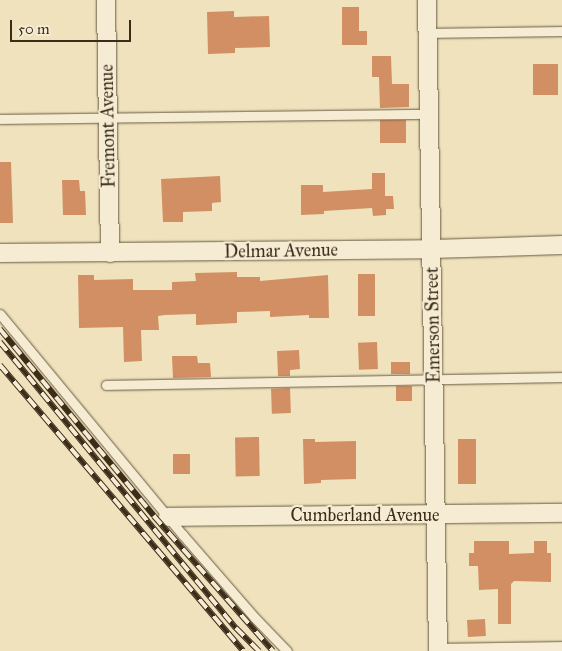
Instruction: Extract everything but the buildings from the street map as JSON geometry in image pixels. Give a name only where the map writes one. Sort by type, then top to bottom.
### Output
[{"type":"street","name":"Fremont Avenue","points":[[106,0],[110,253]]},
{"type":"street","name":"Emerson Street","points":[[427,0],[438,650]]},
{"type":"street","name":"Delmar Avenue","points":[[0,253],[431,249],[562,245]]},
{"type":"street","name":"Cumberland Avenue","points":[[168,517],[562,513]]},
{"type":"lane","points":[[427,33],[562,31]]},
{"type":"lane","points":[[0,119],[428,114]]},
{"type":"lane","points":[[0,314],[168,517],[255,618],[287,651]]},
{"type":"lane","points":[[106,384],[434,380],[562,376]]},
{"type":"lane","points":[[438,650],[540,649],[562,646]]},
{"type":"railway","points":[[0,329],[154,516],[273,651]]},
{"type":"railway","points":[[0,342],[236,628],[259,651]]},
{"type":"railway","points":[[0,365],[243,651]]}]
